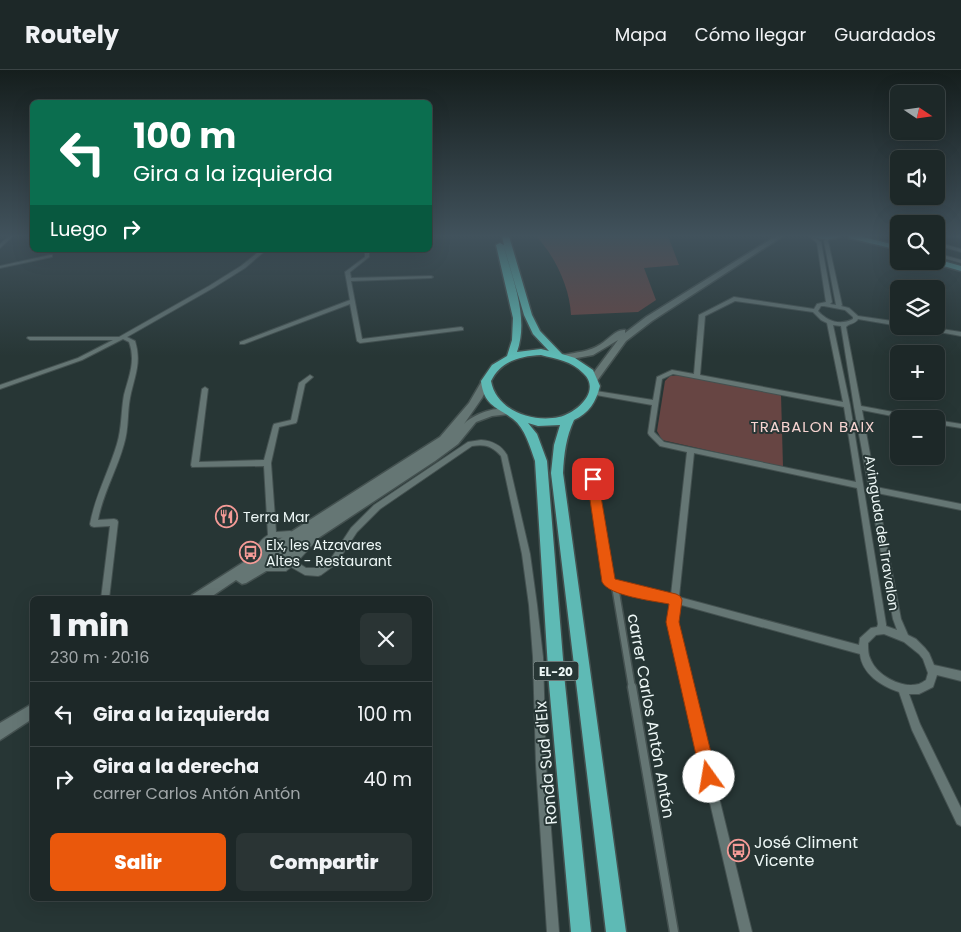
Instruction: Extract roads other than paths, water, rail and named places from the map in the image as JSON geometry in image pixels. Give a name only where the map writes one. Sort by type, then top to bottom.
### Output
[{"type":"highway","points":[[507,276],[518,318],[517,340],[511,357]]},
{"type":"highway","points":[[511,414],[543,422],[569,418],[582,412],[592,403],[596,393],[594,379],[588,370],[562,355],[536,332],[528,315],[517,276]]},
{"type":"highway","points":[[486,381],[496,366],[511,357],[525,353],[562,355]]},
{"type":"highway","name":"EL-20","points":[[486,381],[490,397],[511,414]]},
{"type":"highway","name":"Ronda Sud d'Elx","points":[[511,414],[531,434],[541,461],[558,684],[581,932]]},
{"type":"highway","name":"EL-20","points":[[569,418],[563,430],[559,447],[557,473],[616,932]]},
{"type":"main road","points":[[562,355],[587,355],[608,345],[627,328],[705,276]]},
{"type":"main road","points":[[594,379],[623,339],[648,319],[716,276]]},
{"type":"main road","points":[[214,596],[261,564],[297,536],[444,440],[466,416],[486,381]]},
{"type":"main road","points":[[202,596],[335,521],[431,458],[454,441],[473,420],[491,413],[511,414]]},
{"type":"main road","points":[[0,723],[30,704]]},
{"type":"main road","points":[[0,732],[30,712]]},
{"type":"street","points":[[0,387],[80,359],[122,338],[227,276]]},
{"type":"street","points":[[348,276],[360,341],[461,329]]},
{"type":"street","points":[[825,276],[829,302],[827,304]]},
{"type":"street","points":[[833,276],[839,305]]},
{"type":"street","points":[[349,280],[431,277]]},
{"type":"street","points":[[697,377],[702,315],[734,299],[815,311],[819,317],[830,323],[845,325],[852,323],[856,317]]},
{"type":"street","points":[[242,343],[353,301]]},
{"type":"street","points":[[815,311],[819,305],[839,305],[852,312],[856,317],[890,323]]},
{"type":"street","name":"Avinguda del Travalon","points":[[830,323],[847,405],[882,624],[880,630]]},
{"type":"street","name":"Avinguda del Travalon","points":[[845,325],[843,328],[897,619],[905,637]]},
{"type":"street","points":[[945,331],[961,334]]},
{"type":"street","points":[[30,338],[122,338],[132,341],[137,352],[135,369],[127,397],[124,432],[102,490],[94,524],[114,522],[105,596]]},
{"type":"street","points":[[847,405],[672,372],[659,378],[651,433],[662,444],[860,486]]},
{"type":"street","points":[[272,536],[267,463],[276,426],[294,421],[302,383],[310,377]]},
{"type":"street","points":[[205,388],[195,464],[267,463]]},
{"type":"street","points":[[596,393],[655,403]]},
{"type":"street","points":[[857,407],[890,413]]},
{"type":"street","points":[[945,423],[961,426]]},
{"type":"street","points":[[292,564],[305,571],[318,572],[334,562],[354,530],[377,507],[470,444],[484,441],[497,445],[504,455],[526,554],[533,605],[538,657],[541,765],[553,932]]},
{"type":"street","points":[[691,450],[676,600],[672,622],[746,932]]},
{"type":"street","name":"carrer Carlos Antón Antón","points":[[593,479],[609,582],[615,586],[674,932]]},
{"type":"street","points":[[873,488],[961,507]]},
{"type":"street","points":[[297,536],[282,534],[272,536],[262,544],[261,564],[280,568],[292,564],[303,549],[335,521]]},
{"type":"street","points":[[615,586],[676,600],[862,650]]},
{"type":"street","points":[[880,630],[905,637],[924,653],[932,669],[932,678],[928,686],[917,691],[902,690],[888,683],[876,674],[866,662],[862,650],[863,641],[867,635],[880,630]]},
{"type":"street","points":[[932,669],[961,676]]},
{"type":"street","points":[[902,690],[916,726],[961,820]]},
{"type":"place","name":"Terra Mar","points":[[227,517]]},
{"type":"place","name":"Elx, les Atzavares Altes - Restaurant","points":[[250,553]]},
{"type":"place","name":"José Climent Vicente","points":[[738,851]]},
{"type":"district","name":"TRABALON BAIX","points":[[813,426]]}]
